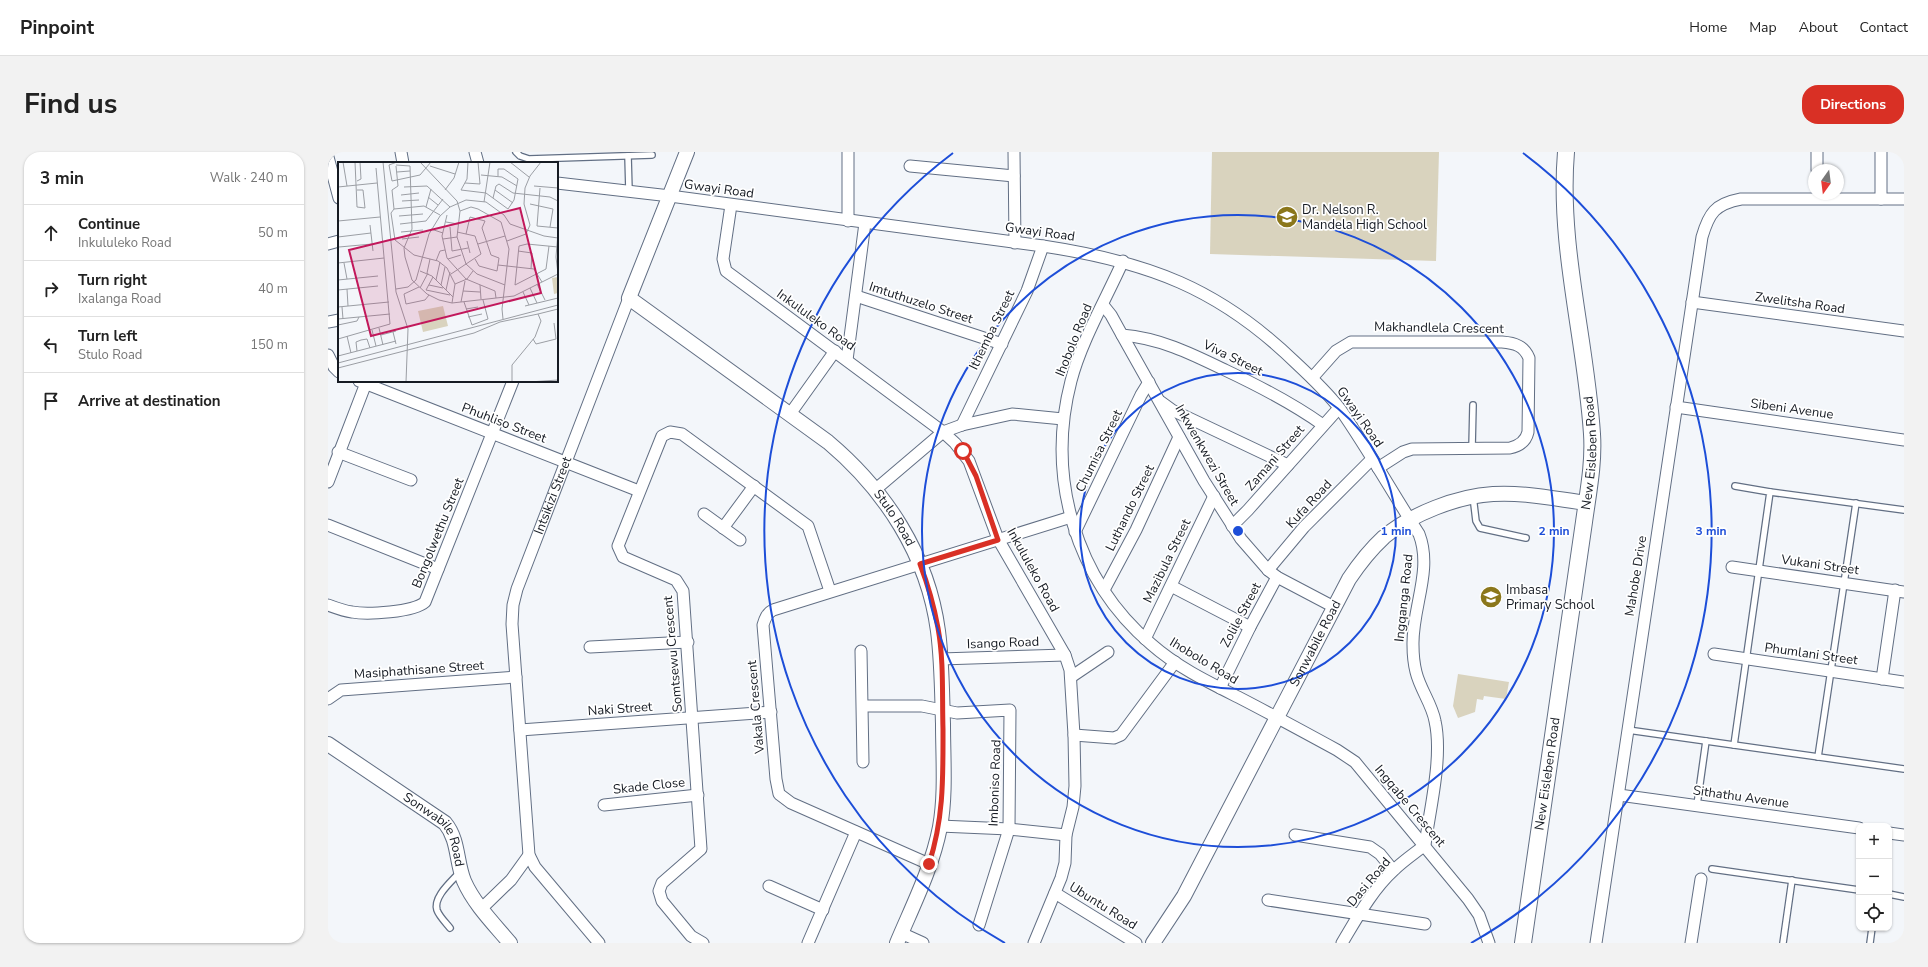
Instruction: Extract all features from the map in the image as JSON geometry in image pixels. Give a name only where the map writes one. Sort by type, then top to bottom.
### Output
[{"type":"main road","name":"New Eisleben Road","points":[[1523,943],[1587,503],[1591,466],[1592,436],[1567,229],[1566,152]]},
{"type":"street","points":[[400,152],[404,162]]},
{"type":"street","points":[[475,152],[478,162]]},
{"type":"street","name":"Intsikizi Street","points":[[529,856],[526,840],[512,624],[513,605],[516,590],[687,152]]},
{"type":"street","points":[[848,152],[848,221]]},
{"type":"street","points":[[1014,152],[1015,243]]},
{"type":"street","points":[[1816,152],[1816,164]]},
{"type":"street","points":[[1881,152],[1881,199]]},
{"type":"street","points":[[328,162],[338,195]]},
{"type":"street","points":[[910,166],[1014,176]]},
{"type":"street","name":"Gwayi Road","points":[[558,183],[629,190],[848,221],[1043,246],[1123,261],[1174,279],[1233,310],[1274,341],[1312,378],[1339,408],[1410,520]]},
{"type":"street","name":"Mahobe Drive","points":[[1596,943],[1702,237],[1710,215],[1726,202],[1741,199],[1808,196]]},
{"type":"street","points":[[1844,197],[1881,199],[1904,198]]},
{"type":"street","name":"Inkululeko Road","points":[[731,205],[723,259],[726,271],[943,432],[955,443],[969,461],[976,476],[998,540],[1065,655],[1071,677],[1075,786],[1073,807],[1066,835],[1065,864],[1055,893],[1034,943]]},
{"type":"street","points":[[846,360],[865,223]]},
{"type":"street","points":[[328,244],[338,241]]},
{"type":"street","name":"Ithemba Street","points":[[962,425],[1027,291],[1043,246]]},
{"type":"street","name":"Ihobolo Road","points":[[1123,261],[1077,360],[1071,380],[1063,419],[1061,465],[1063,486],[1075,532],[1082,551],[1104,590],[1130,624],[1145,639],[1175,662],[1277,718]]},
{"type":"street","name":"Imtuthuzelo Street","points":[[856,296],[1002,344]]},
{"type":"street","name":"Stulo Road","points":[[629,298],[790,414],[845,456],[876,489],[900,523],[920,564],[936,617],[941,660],[943,777],[940,826],[929,864],[899,938]]},
{"type":"street","name":"Zwelitsha Road","points":[[1692,302],[1904,331]]},
{"type":"street","name":"Inkwenkwezi Street","points":[[1103,305],[1111,315],[1179,437],[1232,526],[1273,574],[1334,606]]},
{"type":"street","points":[[328,322],[338,320]]},
{"type":"street","name":"Viva Street","points":[[1122,335],[1137,336],[1180,348],[1277,396],[1323,425]]},
{"type":"street","name":"Makhandlela Crescent","points":[[1312,378],[1336,351],[1351,342],[1502,342],[1523,348],[1529,358],[1527,437],[1524,441],[1515,447],[1412,449],[1375,464]]},
{"type":"street","points":[[790,414],[835,351]]},
{"type":"street","points":[[328,355],[334,367],[338,371]]},
{"type":"street","points":[[328,482],[363,382]]},
{"type":"street","name":"Phuhliso Street","points":[[363,382],[639,491]]},
{"type":"street","name":"Bongolwethu Street","points":[[328,605],[346,611],[359,613],[408,610],[417,608],[425,602],[513,382]]},
{"type":"street","name":"Chumisa Street","points":[[1075,532],[1141,395],[1149,382]]},
{"type":"street","points":[[1160,402],[1172,410],[1288,465]]},
{"type":"street","name":"Sibeni Avenue","points":[[1676,406],[1904,440]]},
{"type":"street","name":"Zamani Street","points":[[1232,526],[1339,408]]},
{"type":"street","points":[[876,489],[943,432],[962,425],[1012,414],[1063,419]]},
{"type":"street","name":"Somtsewu Crescent","points":[[703,943],[692,936],[662,901],[659,891],[662,883],[701,849],[688,642],[683,591],[680,584],[672,578],[623,557],[618,550],[618,543],[659,440],[666,433],[674,432],[682,434],[808,526],[830,591]]},
{"type":"street","name":"Luthando Street","points":[[1104,590],[1136,530],[1179,437]]},
{"type":"street","points":[[338,452],[411,480]]},
{"type":"street","name":"Kufa Road","points":[[1273,574],[1314,517],[1375,464]]},
{"type":"street","points":[[723,528],[754,486]]},
{"type":"street","name":"Sonwabile Road","points":[[1153,943],[1184,896],[1349,578],[1361,561],[1385,536],[1422,513],[1473,496],[1513,494],[1587,503]]},
{"type":"street","name":"Mazibula Street","points":[[1145,639],[1214,496]]},
{"type":"street","points":[[704,514],[740,540]]},
{"type":"street","name":"Vakala Crescent","points":[[929,864],[791,803],[779,794],[763,625],[764,620],[768,613],[773,610],[1071,517]]},
{"type":"street","name":"Ingqanga Road","points":[[1410,520],[1419,534],[1424,554],[1414,629],[1414,660],[1416,674],[1435,719],[1438,738],[1425,845]]},
{"type":"street","points":[[328,525],[438,569]]},
{"type":"street","name":"Vukani Street","points":[[1732,567],[1900,591]]},
{"type":"street","name":"Zolile Street","points":[[1220,688],[1250,627],[1273,574]]},
{"type":"street","points":[[1171,586],[1250,627]]},
{"type":"street","points":[[1882,679],[1900,591]]},
{"type":"street","points":[[590,647],[688,642]]},
{"type":"street","points":[[861,651],[863,762]]},
{"type":"street","points":[[1071,677],[1108,652]]},
{"type":"street","name":"Phumlani Street","points":[[1714,654],[1904,682]]},
{"type":"street","name":"Isango Road","points":[[941,660],[1065,655]]},
{"type":"street","points":[[1074,735],[1114,738],[1121,735],[1175,662]]},
{"type":"street","name":"Masiphathisane Street","points":[[328,699],[341,690],[516,677]]},
{"type":"street","points":[[863,706],[922,706],[942,709]]},
{"type":"street","name":"Imboniso Road","points":[[942,709],[957,713],[1010,710],[1008,829],[979,925]]},
{"type":"street","name":"Naki Street","points":[[520,730],[771,712]]},
{"type":"street","name":"Ingqabe Crescent","points":[[1277,718],[1337,750],[1355,762],[1425,845],[1479,915],[1489,943]]},
{"type":"street","name":"Sonwabile Road","points":[[328,744],[445,823],[455,840],[461,871],[470,892],[481,909],[510,943]]},
{"type":"street","name":"Skade Close","points":[[604,805],[698,795]]},
{"type":"street","name":"Sithathu Avenue","points":[[1619,795],[1856,828]]},
{"type":"street","points":[[940,826],[1008,829],[1066,835]]},
{"type":"street","points":[[808,943],[856,832]]},
{"type":"street","points":[[1892,833],[1904,835]]},
{"type":"street","points":[[1295,835],[1370,847],[1380,854],[1393,870]]},
{"type":"street","name":"Dasi Road","points":[[1342,943],[1360,914],[1393,870],[1425,845]]},
{"type":"street","points":[[481,909],[511,880],[529,856],[535,867],[599,943]]},
{"type":"street","points":[[1691,943],[1701,879]]},
{"type":"street","points":[[768,886],[823,910]]},
{"type":"street","name":"Ubuntu Road","points":[[1055,893],[1136,943]]},
{"type":"street","points":[[1268,900],[1425,924]]},
{"type":"street","points":[[899,938],[923,943]]},
{"type":"lane","points":[[516,152],[520,156],[529,159],[652,155]]},
{"type":"lane","points":[[628,156],[629,190]]},
{"type":"lane","points":[[1472,448],[1473,405]]},
{"type":"lane","points":[[1734,486],[1904,510]]},
{"type":"lane","points":[[1734,744],[1770,492]]},
{"type":"lane","points":[[1473,496],[1476,521],[1480,528],[1526,538]]},
{"type":"lane","points":[[1818,757],[1856,503]]},
{"type":"lane","points":[[1627,730],[1904,769]]},
{"type":"lane","points":[[1697,805],[1706,741]]},
{"type":"lane","points":[[1712,869],[1856,890]]},
{"type":"lane","points":[[450,928],[437,912],[436,904],[439,897],[461,871]]},
{"type":"lane","points":[[1783,943],[1792,880]]},
{"type":"lane","points":[[1892,895],[1904,897]]},
{"type":"lane","points":[[1870,943],[1872,931]]},
{"type":"shaded area","points":[[1212,152],[1439,152],[1436,261],[1210,254]]},
{"type":"shaded area","points":[[1458,674],[1509,682],[1506,699],[1484,696],[1483,700],[1477,699],[1475,712],[1458,718],[1453,706]]},
{"type":"place","name":"Dr. Nelson R. Mandela High School","points":[[1287,217]]},
{"type":"place","name":"Imbasa Primary School","points":[[1491,597]]},
{"type":"route","points":[[929,864],[940,826],[942,801],[941,660],[938,629],[933,604],[920,564],[998,540],[976,476],[963,451]]}]
